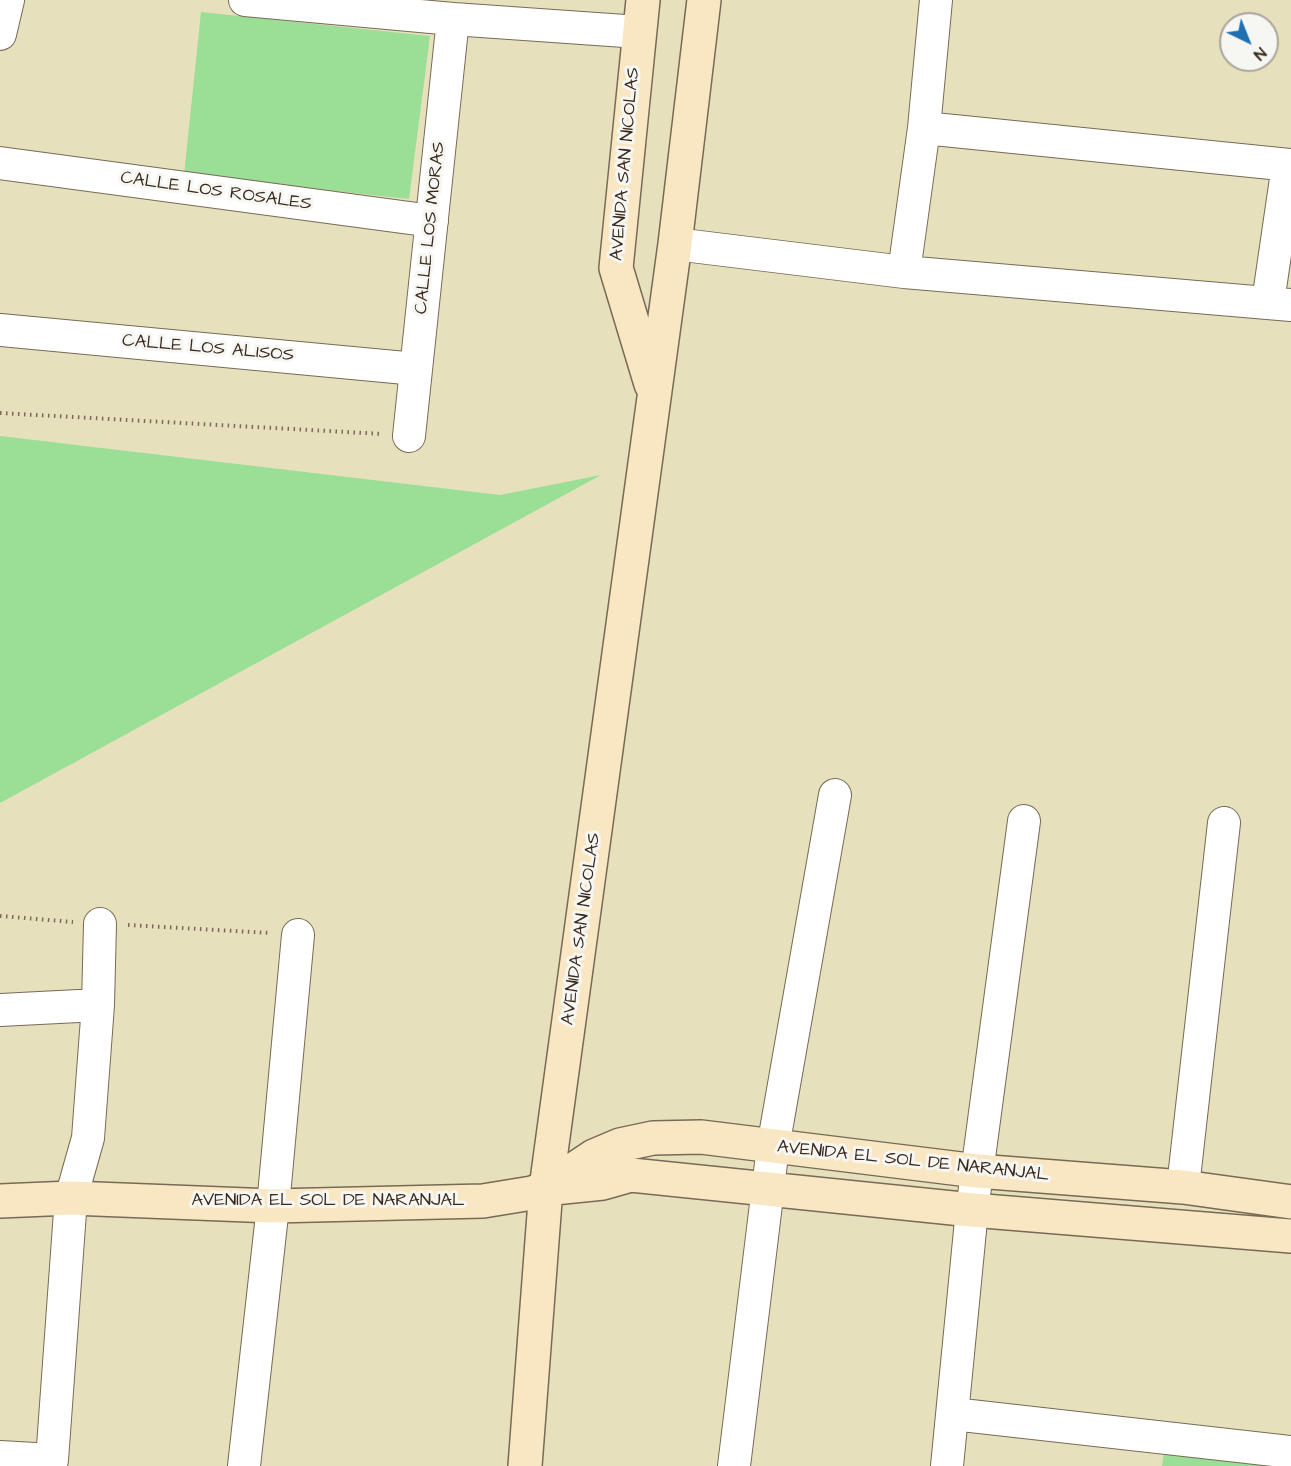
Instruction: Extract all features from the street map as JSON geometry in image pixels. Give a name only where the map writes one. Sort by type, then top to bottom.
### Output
[{"type":"street","points":[[0,34],[8,0]]},
{"type":"street","points":[[245,0],[453,19],[639,32]]},
{"type":"street","name":"AVENIDA SAN NICOLAS","points":[[643,0],[616,268],[655,395]]},
{"type":"street","name":"AVENIDA SAN NICOLAS","points":[[525,1466],[546,1188],[655,395],[704,0]]},
{"type":"street","points":[[904,273],[924,128],[936,0]]},
{"type":"street","name":"CALLE LOS MORAS","points":[[409,436],[453,19]]},
{"type":"street","points":[[675,244],[904,273],[1279,304],[1289,165],[924,128]]},
{"type":"street","name":"CALLE LOS ROSALES","points":[[0,163],[432,221]]},
{"type":"street","name":"CALLE LOS ALISOS","points":[[0,330],[416,369]]},
{"type":"street","points":[[734,1466],[772,1147],[835,795]]},
{"type":"street","points":[[947,1466],[972,1210],[1024,820]]},
{"type":"street","points":[[1184,1187],[1224,823]]},
{"type":"street","points":[[0,1456],[52,1460],[71,1198],[87,1138],[98,1005],[100,924]]},
{"type":"street","points":[[244,1466],[273,1206],[298,935]]},
{"type":"street","points":[[0,1010],[98,1005]]},
{"type":"street","name":"AVENIDA EL SOL DE NARANJAL","points":[[546,1188],[594,1156],[620,1145],[653,1138],[701,1137],[977,1171],[1184,1187],[1291,1202]]},
{"type":"street","name":"AVENIDA EL SOL DE NARANJAL","points":[[0,1201],[71,1198],[273,1206],[483,1201],[532,1193],[546,1188],[603,1182],[631,1175],[972,1210],[1291,1236]]},
{"type":"street","points":[[952,1414],[1291,1452]]},
{"type":"path","points":[[0,413],[409,436]]},
{"type":"path","points":[[0,916],[298,935]]},
{"type":"green space","points":[[201,12],[430,36],[409,199],[184,175]]},
{"type":"green space","points":[[0,436],[500,495],[601,475],[0,803]]},
{"type":"green space","points":[[1165,1448],[1291,1466],[1162,1466]]}]
